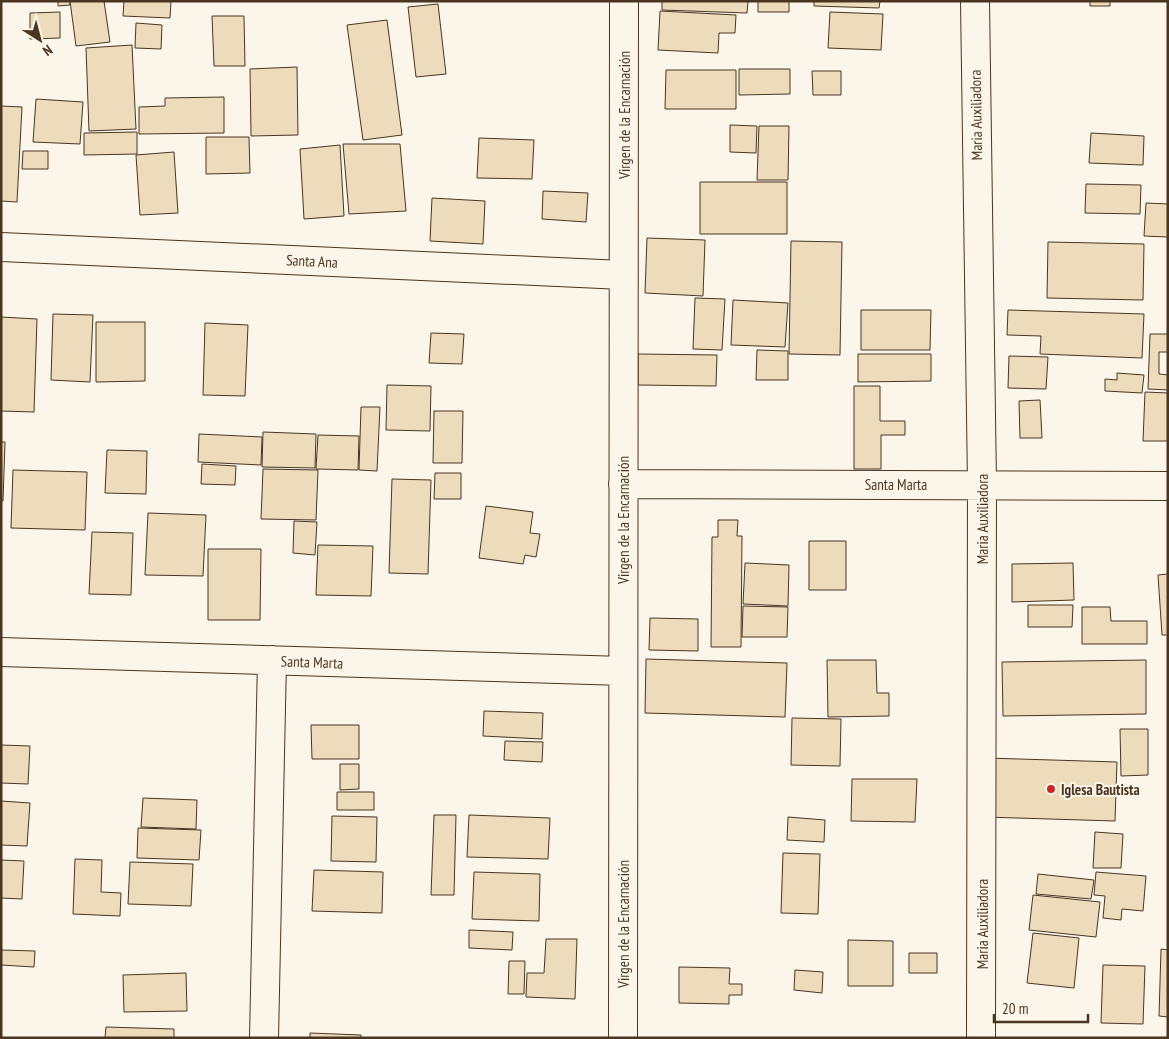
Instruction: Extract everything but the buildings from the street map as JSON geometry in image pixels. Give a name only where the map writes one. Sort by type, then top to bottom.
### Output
[{"type":"street","name":"Virgen de la Encarnación","points":[[623,1038],[624,1]]},
{"type":"street","name":"Maria Auxiliadora","points":[[975,1],[982,484],[981,1038]]},
{"type":"street","name":"Santa Ana","points":[[1,247],[623,275]]},
{"type":"street","name":"Santa Marta","points":[[624,484],[1168,486]]},
{"type":"street","name":"Santa Marta","points":[[1,652],[623,671]]},
{"type":"street","points":[[264,1038],[272,660]]},
{"type":"place","name":"Iglesa Bautista","points":[[1051,789]]}]
